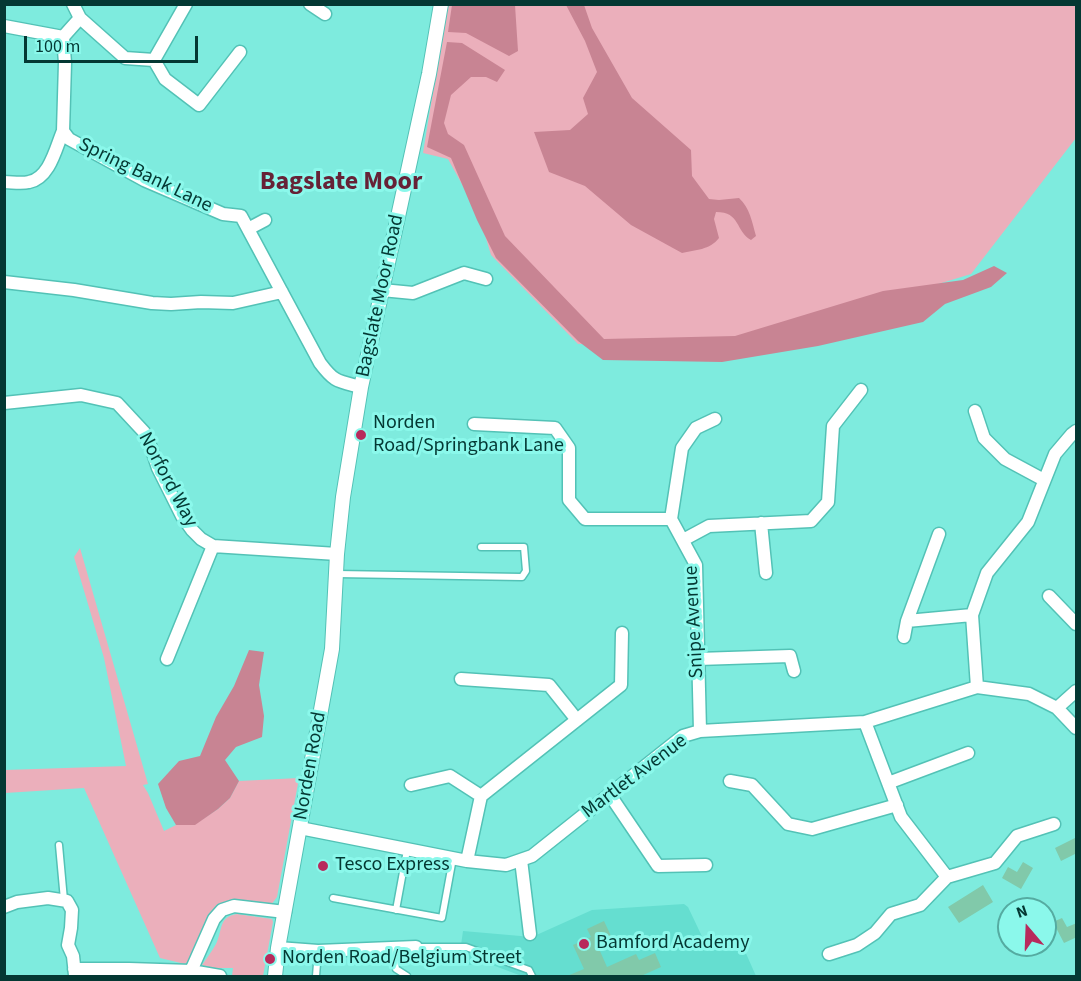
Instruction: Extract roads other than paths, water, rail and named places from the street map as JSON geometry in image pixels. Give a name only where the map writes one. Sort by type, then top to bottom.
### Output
[{"type":"street","points":[[73,4],[80,18],[125,58],[154,60]]},
{"type":"street","points":[[154,60],[186,4]]},
{"type":"street","points":[[310,4],[325,14]]},
{"type":"street","name":"Bagslate Moor Road","points":[[337,554],[343,497],[361,387],[429,74],[441,4]]},
{"type":"street","points":[[4,26],[63,37],[80,18]]},
{"type":"street","name":"Spring Bank Lane","points":[[63,37],[65,63],[63,130],[69,139],[144,180],[223,214],[241,216],[320,363],[330,377],[361,387]]},
{"type":"street","points":[[154,60],[165,79],[199,105],[240,52]]},
{"type":"street","points":[[4,182],[30,182],[39,178],[47,168],[63,130]]},
{"type":"street","points":[[248,229],[265,220]]},
{"type":"street","points":[[382,290],[413,293],[464,273],[486,279]]},
{"type":"street","points":[[4,282],[171,304],[233,303],[282,292]]},
{"type":"street","points":[[683,540],[709,526],[811,521],[828,502],[833,426],[861,390]]},
{"type":"street","name":"Norford Way","points":[[4,403],[81,395],[117,403],[144,432],[158,468],[182,516],[192,531],[201,539],[213,546],[337,554]]},
{"type":"street","points":[[975,411],[984,438],[1005,459],[1044,480]]},
{"type":"street","points":[[474,424],[555,428],[569,448],[570,500],[585,519],[671,519],[682,448],[696,428],[715,419]]},
{"type":"street","points":[[977,687],[972,615],[987,573],[1028,522],[1055,454],[1072,434],[1077,432]]},
{"type":"street","name":"Snipe Avenue","points":[[671,519],[696,566],[700,731]]},
{"type":"street","points":[[760,523],[766,573]]},
{"type":"street","points":[[904,637],[907,621],[939,534]]},
{"type":"street","points":[[167,659],[213,546]]},
{"type":"street","name":"Norden Road","points":[[275,976],[278,948],[332,649],[337,554]]},
{"type":"street","points":[[1049,596],[1077,624]]},
{"type":"street","points":[[907,621],[972,615]]},
{"type":"street","points":[[467,861],[481,795],[621,685],[622,633]]},
{"type":"street","points":[[698,659],[790,656],[794,671]]},
{"type":"street","points":[[461,679],[549,685],[576,720]]},
{"type":"street","name":"Martlet Avenue","points":[[300,828],[467,861],[506,865],[532,856],[683,736],[700,731],[865,722],[977,687],[1029,694],[1057,708],[1077,728]]},
{"type":"street","points":[[1057,708],[1077,691]]},
{"type":"street","points":[[865,722],[902,817],[947,877]]},
{"type":"street","points":[[888,783],[968,753]]},
{"type":"street","points":[[411,784],[450,776],[481,795]]},
{"type":"street","points":[[730,781],[752,785],[788,824],[812,829],[897,806]]},
{"type":"street","points":[[610,795],[658,866],[706,865]]},
{"type":"street","points":[[829,954],[857,945],[875,933],[891,914],[920,906],[947,877],[995,863],[1017,836],[1054,824]]},
{"type":"street","points":[[521,860],[530,934]]},
{"type":"street","points":[[4,907],[17,902],[48,898],[67,901],[72,910],[68,945],[74,973],[129,969],[191,971],[220,976]]},
{"type":"street","points":[[191,971],[214,919],[222,910],[234,906],[285,912]]},
{"type":"street","points":[[278,948],[318,951],[416,947]]},
{"type":"lane","points":[[336,574],[522,577],[526,571],[524,548],[481,547]]},
{"type":"lane","points":[[59,845],[63,900]]},
{"type":"lane","points":[[396,910],[407,850]]},
{"type":"lane","points":[[333,898],[442,918],[453,858]]},
{"type":"lane","points":[[416,947],[466,947],[529,970],[532,976]]},
{"type":"lane","points":[[393,948],[396,969],[403,976]]},
{"type":"lane","points":[[316,976],[318,951]]},
{"type":"place","name":"Norden Road/Springbank Lane","points":[[361,435]]},
{"type":"place","name":"Tesco Express","points":[[323,866]]},
{"type":"place","name":"Bamford Academy","points":[[584,944]]},
{"type":"place","name":"Norden Road/Belgium Street","points":[[270,959]]},
{"type":"district","name":"Bagslate Moor","points":[[341,183]]}]
